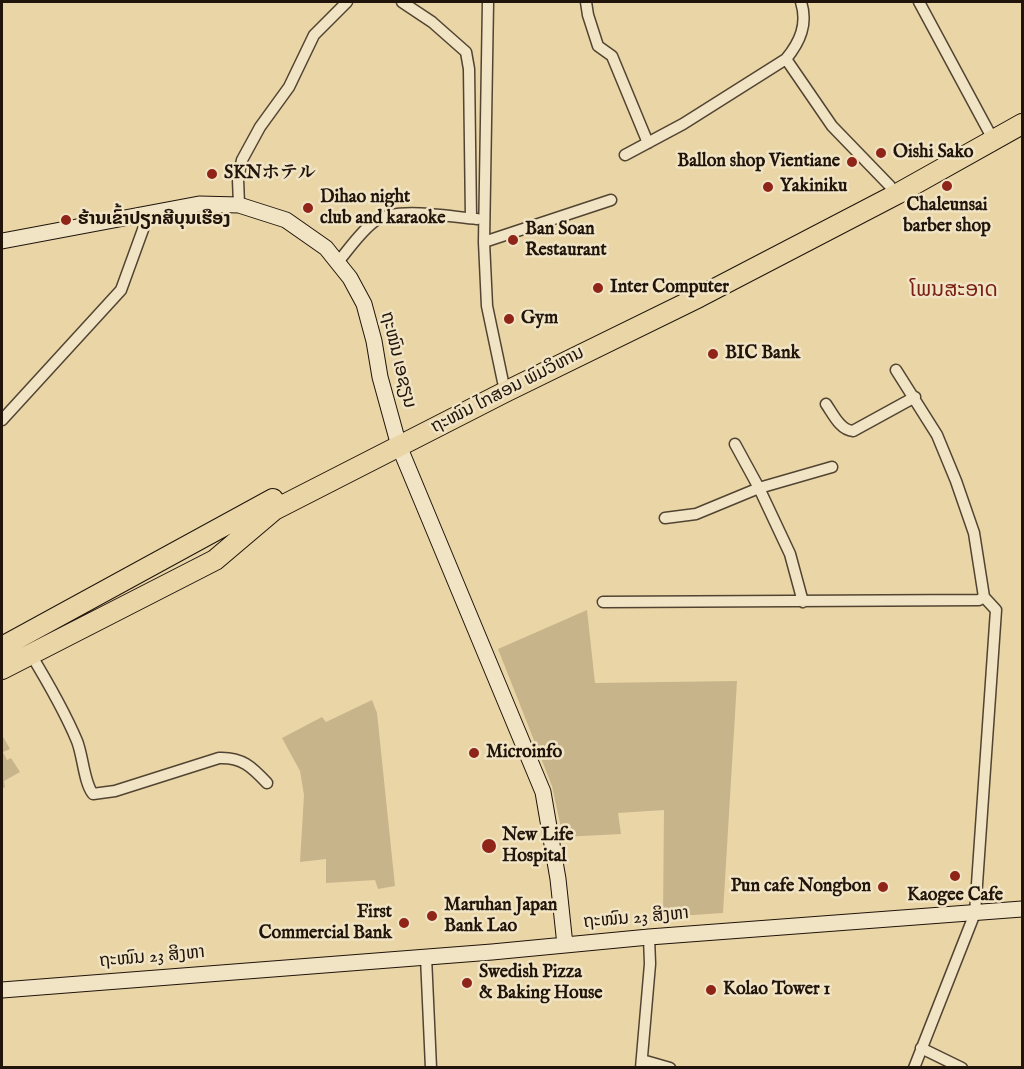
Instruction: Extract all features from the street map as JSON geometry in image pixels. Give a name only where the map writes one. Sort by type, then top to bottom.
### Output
[{"type":"highway","name":"ຖະໜົນ ໄກສອນ ພົມວິຫານ","points":[[2,669],[215,560],[274,510],[503,382],[708,281],[988,132],[1021,125]]},
{"type":"highway","name":"ຖະໜົນ ໄກສອນ ພົມວິຫານ","points":[[2,647],[398,440],[699,297],[897,194],[1021,125]]},
{"type":"main road","name":"ຖະໜົນ ເອຊຽນ","points":[[2,241],[199,204],[239,205],[286,220],[326,248],[338,262],[364,304],[374,341],[380,377],[398,440],[543,792],[558,879],[565,945]]},
{"type":"main road","name":"ຖະໜົນ 23 ສິງຫາ","points":[[2,990],[1023,909]]},
{"type":"street","points":[[239,205],[238,179],[243,160],[260,127],[289,87],[314,35],[347,2]]},
{"type":"street","points":[[402,2],[432,22],[466,52],[469,69],[471,218]]},
{"type":"street","points":[[488,2],[484,242],[487,306],[503,382]]},
{"type":"street","points":[[586,2],[598,46],[612,56],[648,143]]},
{"type":"street","points":[[625,155],[786,59],[802,35],[804,13],[801,2]]},
{"type":"street","points":[[919,2],[988,132]]},
{"type":"street","points":[[786,59],[832,126],[890,186]]},
{"type":"street","points":[[484,242],[611,200]]},
{"type":"street","points":[[2,420],[122,290],[149,213]]},
{"type":"street","points":[[338,262],[369,227],[387,215],[407,214],[484,219]]},
{"type":"street","points":[[896,370],[937,435],[974,533],[984,597],[996,610],[975,913],[914,1068]]},
{"type":"street","points":[[826,404],[840,426],[847,431],[853,431],[915,397]]},
{"type":"street","points":[[735,444],[790,554],[803,602]]},
{"type":"street","points":[[665,518],[696,514],[759,488],[832,466]]},
{"type":"street","points":[[603,602],[979,600],[984,597]]},
{"type":"street","points":[[30,653],[50,685],[76,740],[84,761],[85,776],[93,794],[115,791],[219,758],[250,765],[267,783]]},
{"type":"street","points":[[649,937],[650,964],[642,1064],[670,1068]]},
{"type":"street","points":[[426,957],[431,1068]]},
{"type":"street","points":[[921,1048],[962,1068]]},
{"type":"shaded area","points":[[587,610],[595,683],[737,681],[723,913],[663,917],[664,810],[618,813],[621,834],[563,837],[552,786],[498,649]]},
{"type":"shaded area","points":[[372,700],[377,713],[395,886],[378,889],[375,880],[326,883],[326,859],[300,862],[304,795],[300,771],[282,738],[322,717],[326,722]]},
{"type":"shaded area","points":[[2,735],[10,749],[3,752],[7,760],[11,758],[20,772],[4,781],[5,787],[2,789]]},
{"type":"place","name":"Oishi Sako","points":[[881,153]]},
{"type":"place","name":"Ballon shop Vientiane","points":[[852,162]]},
{"type":"place","name":"SKNホテル","points":[[212,174]]},
{"type":"place","name":"Chaleunsai barber shop","points":[[947,186]]},
{"type":"place","name":"Yakiniku","points":[[768,187]]},
{"type":"place","name":"Dihao night club and karaoke","points":[[308,208]]},
{"type":"place","name":"ຮ້ານເຂົ້າປຽກສີບຸນເຮືອງ","points":[[66,220]]},
{"type":"place","name":"Ban Soan Restaurant","points":[[513,240]]},
{"type":"place","name":"Inter Computer","points":[[598,288]]},
{"type":"place","name":"Gym","points":[[509,319]]},
{"type":"place","name":"BIC Bank","points":[[713,354]]},
{"type":"place","name":"Microinfo","points":[[474,753]]},
{"type":"place","name":"New Life Hospital","points":[[489,846]]},
{"type":"place","name":"Kaogee Cafe","points":[[955,876]]},
{"type":"place","name":"Pun cafe Nongbon","points":[[883,887]]},
{"type":"place","name":"Maruhan Japan Bank Lao","points":[[432,916]]},
{"type":"place","name":"First Commercial Bank","points":[[404,923]]},
{"type":"place","name":"Swedish Pizza & Baking House","points":[[467,983]]},
{"type":"place","name":"Kolao Tower 1","points":[[711,990]]},
{"type":"district","name":"ໂພນສະອາດ","points":[[954,292]]}]
